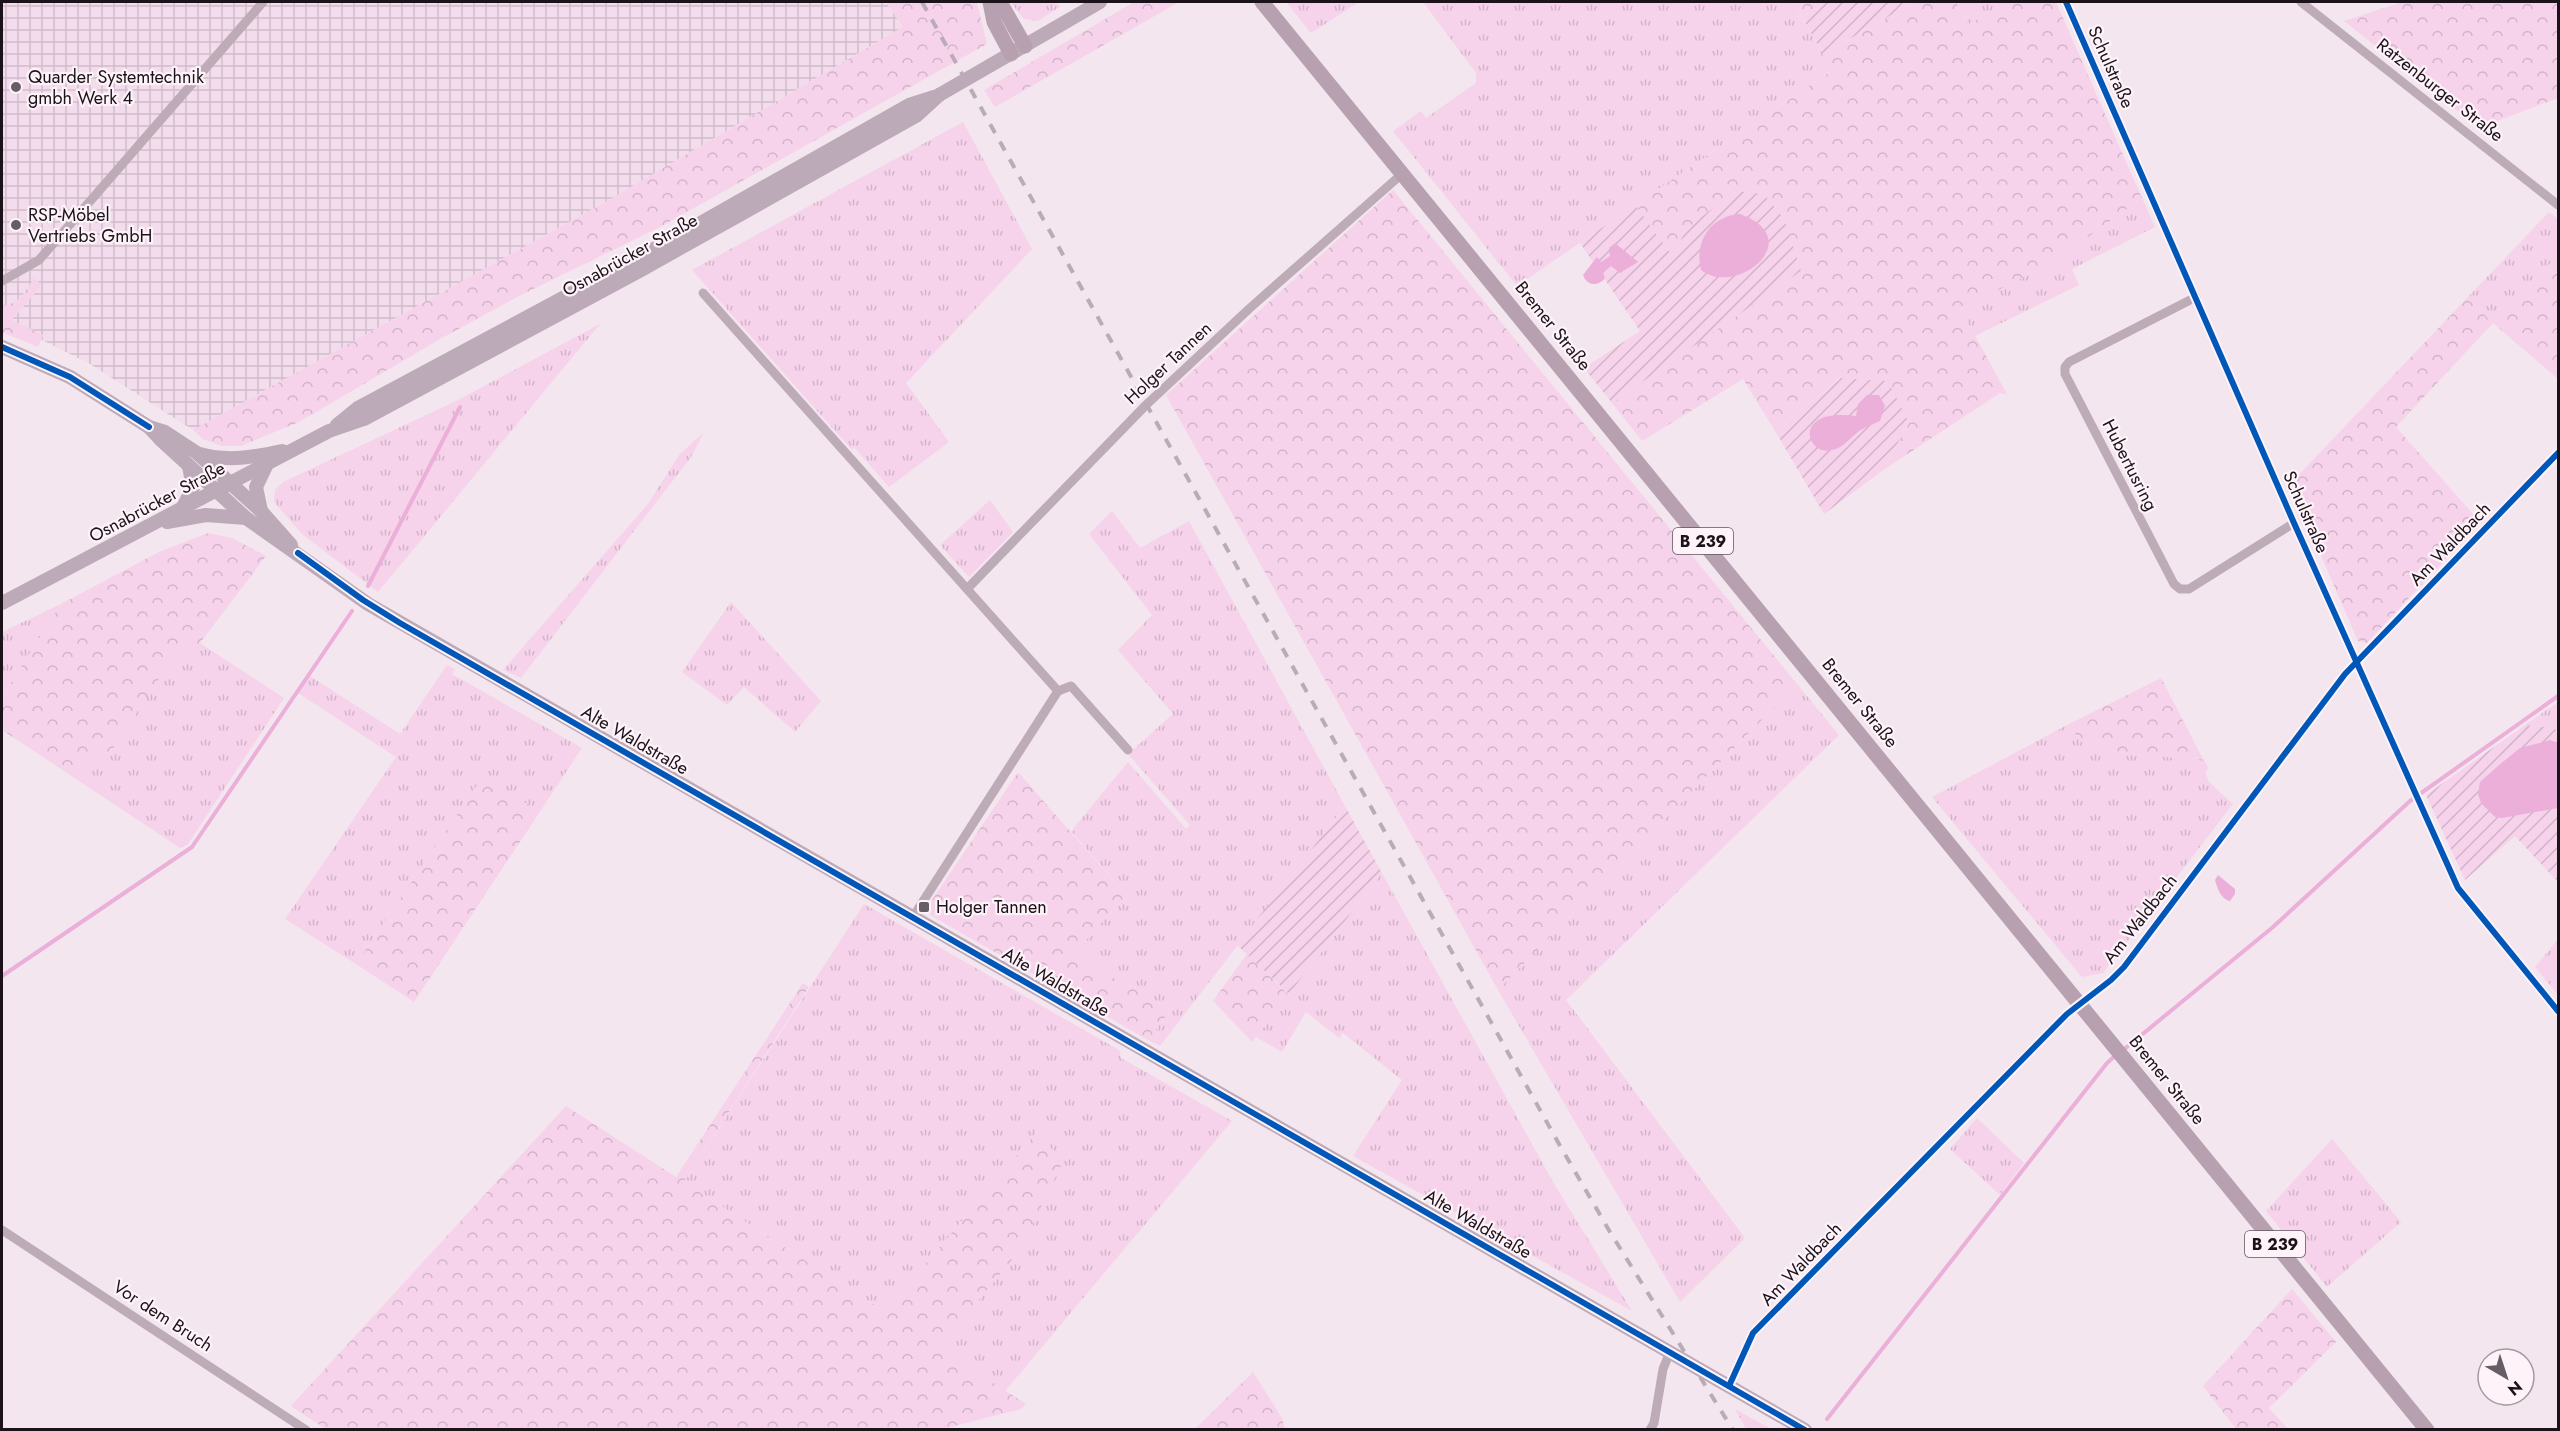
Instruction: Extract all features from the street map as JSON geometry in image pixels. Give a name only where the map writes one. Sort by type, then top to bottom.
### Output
[{"type":"main road","points":[[990,2],[994,22],[1011,54]]},
{"type":"main road","points":[[1000,2],[1025,46]]},
{"type":"main road","name":"Bremer Straße","points":[[1262,2],[2427,1430]]},
{"type":"street","points":[[2,281],[39,260],[263,2]]},
{"type":"street","name":"Osnabrücker Straße","points":[[2,603],[329,431],[358,408],[706,220],[909,105],[939,95],[1100,2]]},
{"type":"street","name":"Schulstraße","points":[[2066,2],[2294,523],[2458,888],[2559,1011]]},
{"type":"street","name":"Ratzenburger Straße","points":[[2301,2],[2559,205]]},
{"type":"street","name":"Holger Tannen","points":[[967,589],[1146,405],[1250,308],[1403,173]]},
{"type":"street","points":[[703,293],[1058,691]]},
{"type":"street","name":"Hubertusring","points":[[2196,297],[2069,362],[2065,367],[2065,374],[2174,584],[2180,589],[2189,589],[2294,523]]},
{"type":"street","name":"Alte Waldstraße","points":[[2,347],[70,377],[149,427],[246,519],[273,539],[298,553],[359,598],[1805,1430]]},
{"type":"street","name":"Alte Waldstraße","points":[[149,427],[165,432],[197,453],[261,512],[298,553]]},
{"type":"street","points":[[197,453],[219,459],[251,457],[296,448]]},
{"type":"street","name":"Am Waldbach","points":[[1729,1386],[1754,1333],[2080,1003],[2124,967],[2338,683],[2559,453]]},
{"type":"street","points":[[261,512],[256,487],[267,464]]},
{"type":"street","points":[[182,509],[193,488],[189,466]]},
{"type":"street","points":[[153,525],[206,515],[246,519]]},
{"type":"street","points":[[913,917],[1058,691],[1071,686],[1128,750]]},
{"type":"street","name":"Vor dem Bruch","points":[[2,1230],[306,1430]]},
{"type":"street","points":[[1650,1430],[1654,1423],[1663,1369],[1670,1352]]},
{"type":"shaded area","points":[[2,2],[886,2],[903,27],[609,200],[193,430],[90,364],[2,320]]},
{"type":"shaded area","points":[[1740,214],[1760,225],[1768,237],[1767,250],[1760,262],[1732,277],[1716,277],[1701,270],[1700,250],[1707,232],[1720,220]]},
{"type":"shaded area","points":[[1615,243],[1638,262],[1620,273],[1611,266],[1603,272],[1605,278],[1599,283],[1593,284],[1587,281],[1583,275],[1597,257],[1601,262],[1610,256],[1609,248]]},
{"type":"shaded area","points":[[1867,395],[1879,395],[1885,406],[1880,421],[1859,431],[1836,449],[1823,450],[1816,446],[1811,440],[1810,432],[1813,425],[1821,418],[1835,415],[1856,416],[1858,404]]},
{"type":"shaded area","points":[[2550,740],[2558,743],[2558,808],[2502,818],[2495,817],[2481,803],[2478,794],[2480,782],[2520,748]]},
{"type":"shaded area","points":[[2218,875],[2235,889],[2235,894],[2230,901],[2222,896],[2218,889],[2215,880]]},
{"type":"green space","points":[[886,2],[977,2],[987,44],[660,227],[521,295],[442,338],[299,422],[241,446],[222,446],[203,439],[193,430],[609,200],[903,27]]},
{"type":"green space","points":[[1010,2],[1056,2],[1061,6],[1038,21],[1024,19]]},
{"type":"green space","points":[[1134,2],[1179,2],[995,107],[984,90]]},
{"type":"green space","points":[[1286,2],[1359,2],[1311,33]]},
{"type":"green space","points":[[1423,2],[1793,2],[1832,70],[1517,286],[1393,131],[1421,111],[1426,118],[1476,83],[1476,73]]},
{"type":"green space","points":[[1793,2],[1828,2],[1802,17]]},
{"type":"green space","points":[[1828,2],[1914,2],[1823,54],[1802,17]]},
{"type":"green space","points":[[1914,2],[1956,2],[1969,24],[2007,2],[2056,2],[2142,198],[2059,258],[1961,310],[2007,394],[2000,393],[1882,471],[1909,423],[1840,378],[1775,431],[1743,379],[1642,441],[1612,403],[1800,271],[1686,229],[1673,258],[1635,205],[1831,71],[1823,54]]},
{"type":"green space","points":[[1956,2],[2007,2],[1969,24]]},
{"type":"green space","points":[[2402,2],[2558,2],[2558,98],[2479,128],[2344,21]]},
{"type":"green space","points":[[963,122],[1032,249],[906,383],[949,442],[889,487],[854,447],[852,450],[692,270]]},
{"type":"green space","points":[[1393,190],[1797,684],[1498,990],[1166,395]]},
{"type":"green space","points":[[1735,191],[1764,194],[1784,219],[1801,271],[1612,403],[1584,368],[1640,331],[1580,243],[1635,205],[1673,257],[1686,229]]},
{"type":"green space","points":[[2142,198],[2155,227],[2072,269],[2079,285],[1975,336],[1961,310],[2059,258]]},
{"type":"green space","points":[[2549,212],[2558,219],[2558,255],[2493,323],[2467,298]]},
{"type":"green space","points":[[2558,255],[2558,379],[2493,323]]},
{"type":"green space","points":[[34,278],[42,285],[12,320],[43,335],[38,347],[2,332],[2,306],[17,300]]},
{"type":"green space","points":[[2467,298],[2493,323],[2396,427],[2480,522],[2367,643],[2358,641],[2290,484]]},
{"type":"green space","points":[[600,324],[378,592],[302,534],[274,502],[275,490],[283,482],[456,401]]},
{"type":"green space","points":[[1841,378],[1888,381],[1909,423],[1882,471],[1824,514],[1775,431]]},
{"type":"green space","points":[[704,432],[691,457],[521,678],[503,670],[648,504],[679,455]]},
{"type":"green space","points":[[990,500],[1013,532],[969,577],[940,545]]},
{"type":"green space","points":[[1112,511],[1140,548],[1189,521],[1345,806],[1160,1046],[1148,1040],[1171,1010],[1072,955],[1126,895],[1071,831],[1128,762],[1186,829],[1190,825],[1128,754],[1173,714],[1118,650],[1152,615],[1089,534]]},
{"type":"green space","points":[[208,533],[232,538],[266,556],[200,643],[174,656],[112,750],[67,773],[2,730],[2,697],[61,604],[159,552]]},
{"type":"green space","points":[[731,602],[821,701],[795,732],[744,687],[727,705],[682,672]]},
{"type":"green space","points":[[61,604],[2,697],[2,632]]},
{"type":"green space","points":[[200,643],[284,698],[188,844],[180,848],[67,773],[112,750],[174,655]]},
{"type":"green space","points":[[447,665],[455,669],[452,674],[582,748],[541,810],[479,783],[356,964],[285,919],[396,757],[298,693],[310,676],[400,734]]},
{"type":"green space","points":[[2161,678],[2203,759],[2130,755],[2080,741],[2069,724]]},
{"type":"green space","points":[[1797,684],[1839,735],[1566,1000],[1745,1238],[1680,1302],[1498,990]]},
{"type":"green space","points":[[2558,702],[2558,732],[2554,728],[2525,725]]},
{"type":"green space","points":[[2069,724],[2080,741],[2130,755],[2203,759],[2209,768],[2205,772],[2209,782],[2233,804],[2103,973],[2082,977],[1932,797]]},
{"type":"green space","points":[[2525,725],[2554,728],[2558,732],[2558,882],[2515,836],[2465,880],[2426,795]]},
{"type":"green space","points":[[1018,772],[1126,895],[1073,955],[1171,1010],[1148,1040],[930,915],[928,906]]},
{"type":"green space","points":[[479,782],[541,810],[414,1002],[356,964]]},
{"type":"green space","points":[[1345,806],[1382,873],[1289,994],[1237,945]]},
{"type":"green space","points":[[1382,873],[1553,1182],[1632,1311],[1353,1156],[1402,1080],[1343,1033],[1339,1038],[1306,1012],[1282,1052],[1256,1037]]},
{"type":"green space","points":[[864,904],[1119,1050],[1121,1058],[1232,1121],[1005,1391],[938,1348],[1021,1249],[1040,1128],[885,1312],[684,1182]]},
{"type":"green space","points":[[2558,939],[2558,995],[2535,967]]},
{"type":"green space","points":[[1247,954],[1289,995],[1252,1042],[1213,1001]]},
{"type":"green space","points":[[803,983],[809,987],[684,1182],[885,1312],[1040,1128],[1061,1166],[1021,1249],[939,1348],[1026,1404],[1021,1409],[939,1430],[327,1430],[291,1406],[566,1106],[676,1177]]},
{"type":"green space","points":[[1977,1118],[2024,1163],[2000,1195],[1950,1149]]},
{"type":"green space","points":[[2332,1139],[2401,1222],[2327,1287],[2266,1211]]},
{"type":"green space","points":[[2292,1289],[2336,1342],[2269,1408],[2288,1429],[2236,1429],[2203,1386]]},
{"type":"green space","points":[[1253,1372],[1282,1418],[1285,1429],[1195,1429]]},
{"type":"green space","points":[[1735,1409],[1771,1429],[1746,1429]]},
{"type":"waterway","points":[[368,586],[460,407]]},
{"type":"waterway","points":[[2,976],[192,847],[352,611]]},
{"type":"waterway","points":[[2122,1051],[2273,927],[2410,801],[2558,696]]},
{"type":"waterway","points":[[1827,1419],[2107,1063],[2116,1055]]},
{"type":"railway","points":[[922,2],[1559,1144],[1610,1232],[1733,1430]]},
{"type":"cycle path","points":[[2066,2],[2294,523],[2458,888],[2558,1011]]},
{"type":"cycle path","points":[[2,347],[70,377],[149,427]]},
{"type":"cycle path","points":[[1729,1386],[1753,1333],[2067,1014],[2124,967],[2345,674],[2558,453]]},
{"type":"cycle path","points":[[298,553],[363,600],[400,623],[1805,1430]]},
{"type":"place","name":"Quarder Systemtechnik gmbh Werk 4","points":[[16,87]]},
{"type":"place","name":"RSP-Möbel Vertriebs GmbH","points":[[16,225]]},
{"type":"place","name":"Holger Tannen","points":[[924,907]]}]
